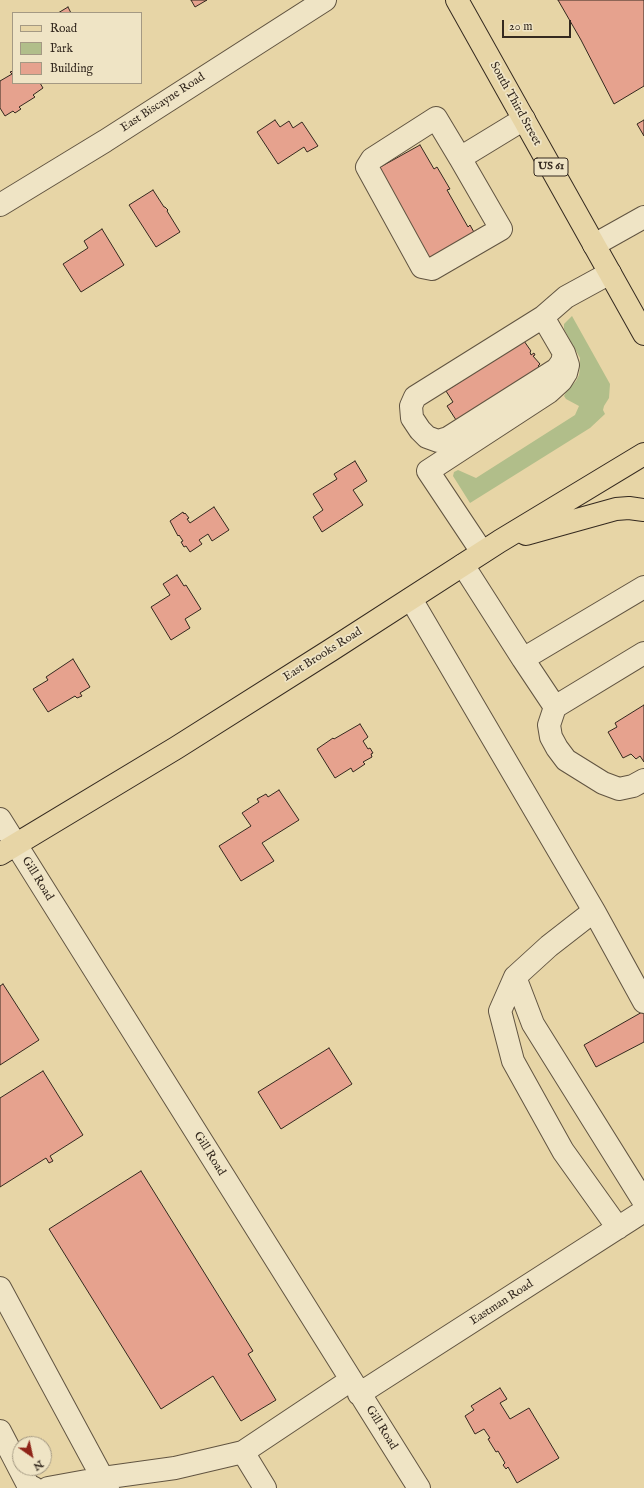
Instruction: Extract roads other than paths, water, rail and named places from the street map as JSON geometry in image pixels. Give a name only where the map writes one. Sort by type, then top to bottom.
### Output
[{"type":"main road","name":"South Third Street","points":[[456,0],[643,331]]},
{"type":"main road","name":"East Brooks Road","points":[[8,849],[182,743],[411,599],[491,546],[644,454]]},
{"type":"main road","points":[[491,546],[616,509],[629,508],[644,510]]},
{"type":"street","name":"East Biscayne Road","points":[[0,205],[105,141],[325,0]]},
{"type":"street","points":[[436,118],[460,158],[501,229],[432,269],[422,267],[367,167],[372,159],[436,118]]},
{"type":"street","points":[[460,158],[524,119]]},
{"type":"street","points":[[594,245],[644,217]]},
{"type":"street","points":[[564,353],[562,362],[557,369],[448,438],[438,440],[427,437],[412,418],[411,406],[415,397],[543,317],[566,297],[610,273]]},
{"type":"street","points":[[491,546],[428,471],[549,392],[561,381],[566,373],[568,364],[564,353],[543,317]]},
{"type":"street","points":[[463,565],[554,708]]},
{"type":"street","points":[[523,660],[644,587]]},
{"type":"street","points":[[411,599],[594,911],[644,1002]]},
{"type":"street","points":[[644,652],[554,708],[549,725],[551,737],[566,760],[603,784],[619,789],[633,786],[644,780]]},
{"type":"street","name":"Gill Road","points":[[0,819],[8,849],[419,1488]]},
{"type":"street","points":[[594,911],[550,946],[515,977],[500,1012],[513,1061],[563,1151],[618,1228]]},
{"type":"street","points":[[515,977],[533,1024],[644,1202]]},
{"type":"street","name":"Eastman Road","points":[[243,1452],[355,1387],[644,1211]]},
{"type":"street","points":[[0,1288],[105,1483]]},
{"type":"street","points":[[0,1431],[28,1485],[34,1488]]},
{"type":"street","points":[[48,1488],[105,1483],[243,1452],[265,1488]]}]
